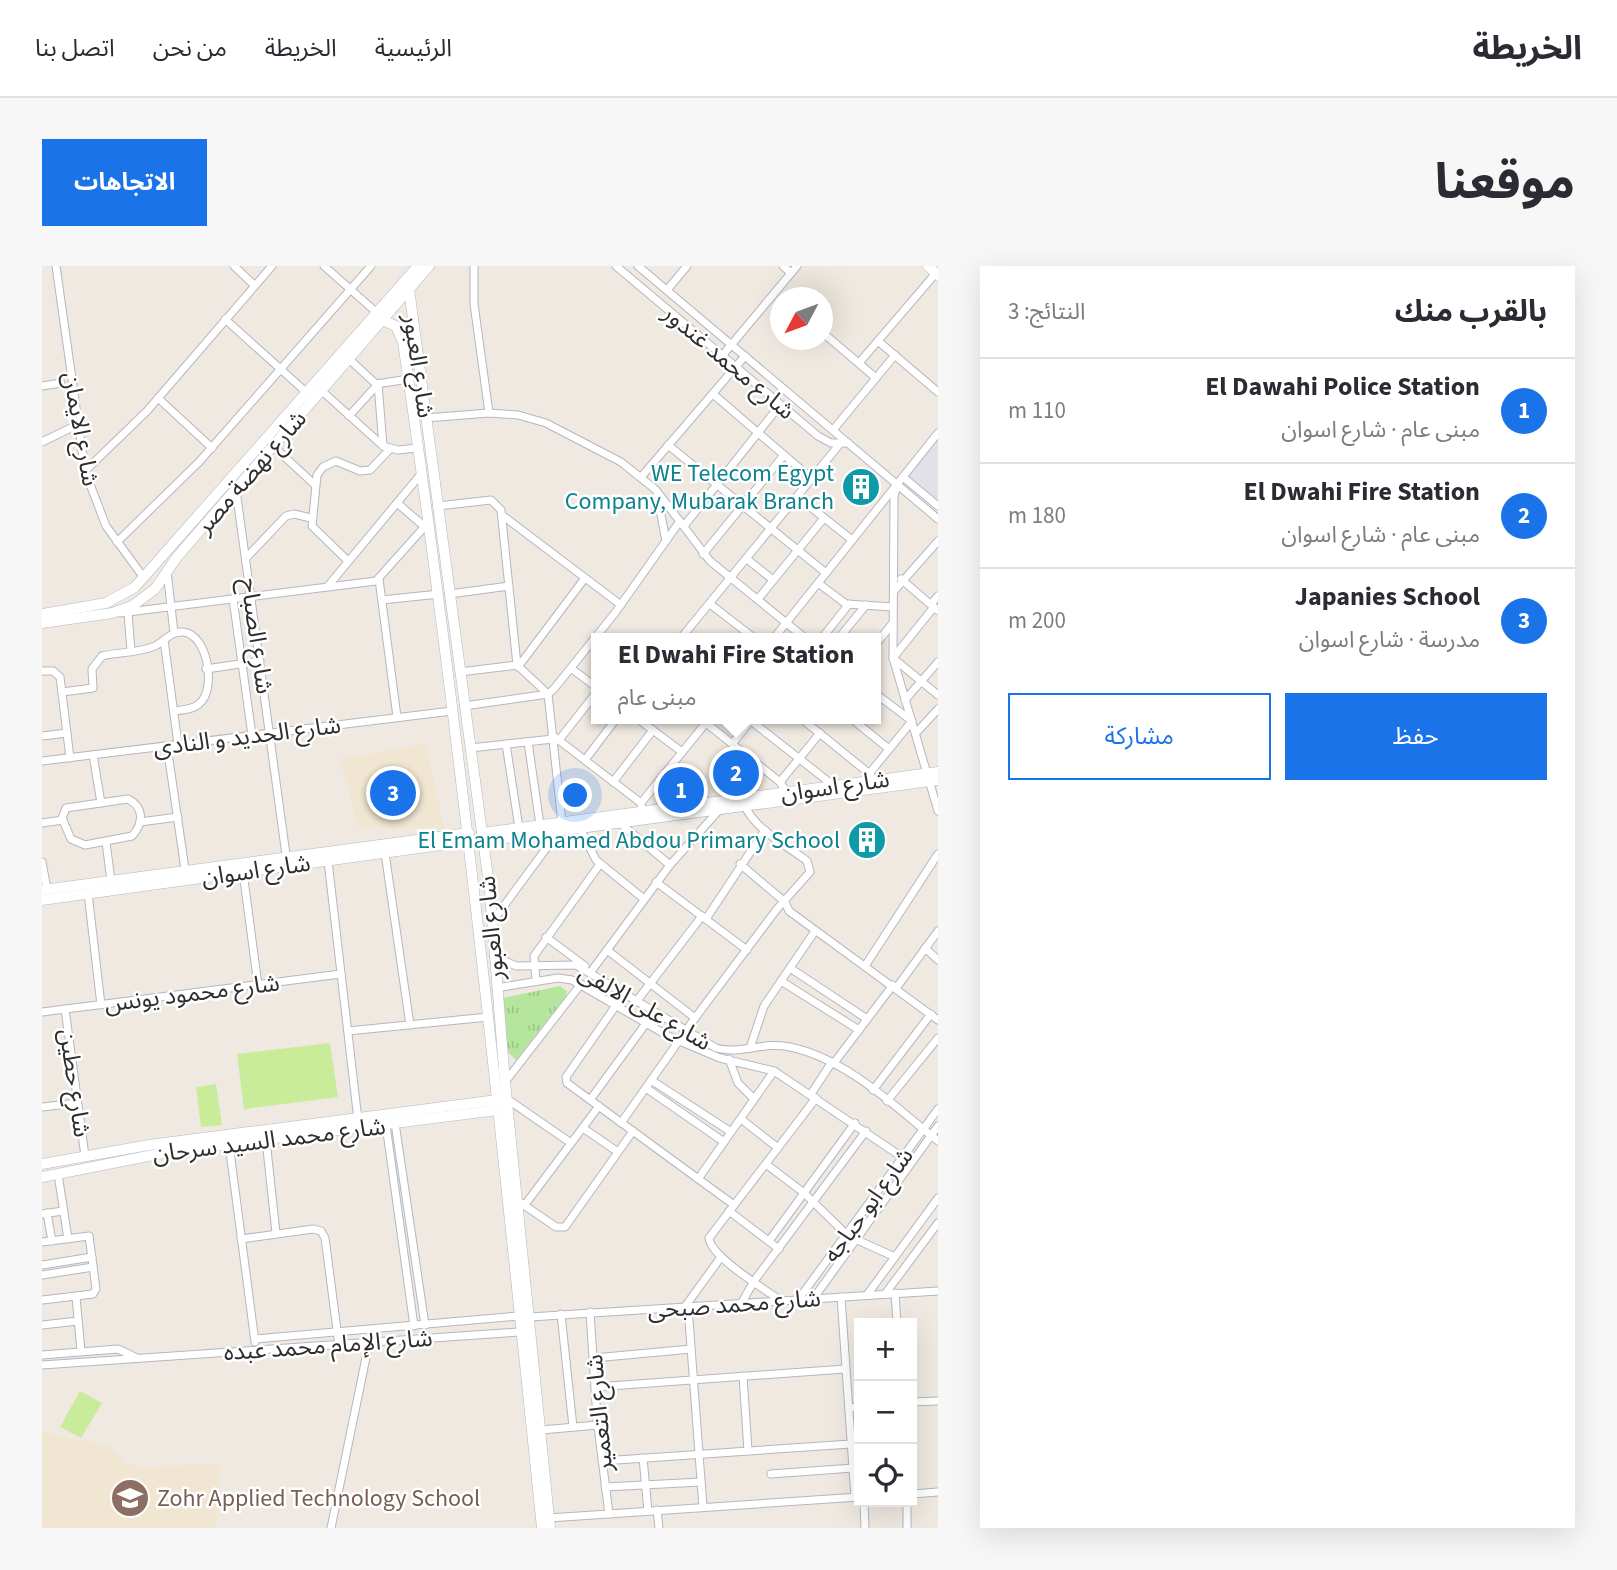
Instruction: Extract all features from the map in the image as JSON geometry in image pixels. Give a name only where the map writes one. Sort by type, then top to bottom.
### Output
[{"type":"street","name":"شارع الايمان","points":[[56,266],[85,471],[97,508],[117,542],[144,578]]},
{"type":"street","points":[[234,266],[254,285]]},
{"type":"street","points":[[85,471],[158,398],[272,266]]},
{"type":"street","points":[[324,266],[379,316]]},
{"type":"street","points":[[117,542],[212,448],[371,266]]},
{"type":"street","name":"شارع نهضة مصر","points":[[49,616],[112,613],[144,598],[349,359],[418,266]]},
{"type":"street","name":"شارع نهضة مصر","points":[[42,623],[49,616],[112,601],[131,590],[306,392],[429,266]]},
{"type":"street","points":[[474,266],[474,304],[489,413]]},
{"type":"street","name":"شارع محمد غندور","points":[[616,266],[780,405],[824,440],[839,445]]},
{"type":"street","name":"شارع محمد غندور","points":[[638,266],[938,519]]},
{"type":"street","points":[[667,290],[687,266]]},
{"type":"street","points":[[783,266],[791,273]]},
{"type":"street","points":[[783,287],[797,266]]},
{"type":"street","points":[[859,363],[934,271]]},
{"type":"street","name":"شارع العبور","points":[[409,289],[490,892],[505,1082],[501,1103],[510,1241],[519,1332],[537,1423]]},
{"type":"street","points":[[722,356],[770,304]]},
{"type":"street","name":"شارع العبور","points":[[379,316],[398,329],[409,379],[426,526],[439,594],[488,1017],[501,1103],[521,1203],[542,1528]]},
{"type":"street","points":[[225,319],[306,392]]},
{"type":"street","points":[[833,341],[876,378]]},
{"type":"street","points":[[878,341],[938,392]]},
{"type":"street","points":[[833,430],[895,355]]},
{"type":"street","points":[[642,476],[745,356]]},
{"type":"street","points":[[348,561],[316,533],[311,518],[316,500],[315,485],[320,471],[327,464],[341,461],[367,471],[386,447],[378,384],[349,359]]},
{"type":"street","points":[[349,416],[378,384],[409,379]]},
{"type":"street","points":[[42,386],[61,383]]},
{"type":"street","points":[[322,391],[386,447],[417,448]]},
{"type":"street","points":[[713,394],[812,479]]},
{"type":"street","points":[[158,398],[212,448]]},
{"type":"street","points":[[412,402],[423,400]]},
{"type":"street","points":[[600,633],[666,541],[717,485],[780,405]]},
{"type":"street","points":[[426,418],[489,413],[518,415],[547,423],[642,476],[656,490],[703,554],[799,633]]},
{"type":"street","points":[[42,442],[79,424]]},
{"type":"street","points":[[778,633],[938,433]]},
{"type":"street","points":[[685,633],[839,445],[848,443]]},
{"type":"street","points":[[668,445],[826,573]]},
{"type":"street","points":[[273,446],[315,485]]},
{"type":"street","points":[[703,554],[784,454]]},
{"type":"street","points":[[327,587],[421,474]]},
{"type":"street","points":[[903,477],[938,506]]},
{"type":"street","points":[[897,484],[894,497],[893,658],[916,733],[934,777],[938,811]]},
{"type":"street","name":"شارع الصباح","points":[[236,490],[287,862]]},
{"type":"street","points":[[656,490],[666,541]]},
{"type":"street","points":[[798,497],[852,540]]},
{"type":"street","points":[[438,506],[491,500],[499,506],[518,666],[548,694],[555,738],[561,827],[492,925],[486,920],[478,926]]},
{"type":"street","points":[[112,613],[379,579],[426,526],[397,503]]},
{"type":"street","points":[[246,558],[286,516],[294,514],[311,518]]},
{"type":"street","points":[[502,515],[621,605]]},
{"type":"street","points":[[758,599],[824,518]]},
{"type":"street","points":[[894,591],[938,541]]},
{"type":"street","points":[[747,559],[773,580]]},
{"type":"street","points":[[167,571],[174,633]]},
{"type":"street","points":[[895,574],[934,607]]},
{"type":"street","points":[[460,672],[518,666],[585,578]]},
{"type":"street","points":[[379,579],[397,717]]},
{"type":"street","points":[[818,583],[849,604],[893,607]]},
{"type":"street","points":[[450,594],[509,586]]},
{"type":"street","points":[[382,600],[439,594]]},
{"type":"street","points":[[893,658],[934,607],[938,596]]},
{"type":"street","points":[[233,599],[252,735]]},
{"type":"street","points":[[710,604],[748,633]]},
{"type":"street","points":[[826,633],[849,604]]},
{"type":"street","points":[[843,633],[866,605]]},
{"type":"street","points":[[128,613],[131,651]]},
{"type":"street","points":[[881,638],[892,624]]},
{"type":"street","points":[[62,692],[93,688],[92,672],[96,660],[151,647],[174,633],[188,633],[199,640],[208,689],[203,701],[192,709],[174,712]]},
{"type":"street","points":[[164,640],[178,744]]},
{"type":"street","points":[[464,706],[548,694],[591,645]]},
{"type":"street","points":[[893,658],[938,695]]},
{"type":"street","points":[[206,669],[260,661]]},
{"type":"street","points":[[905,699],[938,662]]},
{"type":"street","points":[[572,669],[591,683]]},
{"type":"street","points":[[42,671],[57,673],[70,758]]},
{"type":"street","points":[[450,685],[461,684]]},
{"type":"street","points":[[470,748],[555,738],[591,698]]},
{"type":"street","points":[[881,698],[912,721]]},
{"type":"street","points":[[916,733],[938,709]]},
{"type":"street","name":"شارع الحديد و النادى","points":[[42,761],[452,710]]},
{"type":"street","points":[[808,724],[873,777],[889,748],[912,721]]},
{"type":"street","points":[[585,760],[612,724]]},
{"type":"street","points":[[645,724],[682,752]]},
{"type":"street","points":[[555,738],[641,807],[705,724]]},
{"type":"street","points":[[711,724],[780,782],[789,796]]},
{"type":"street","points":[[732,744],[748,724]]},
{"type":"street","points":[[756,724],[834,786]]},
{"type":"street","points":[[858,724],[889,748]]},
{"type":"street","points":[[613,782],[653,730]]},
{"type":"street","points":[[42,736],[67,733]]},
{"type":"street","points":[[780,782],[820,733]]},
{"type":"street","points":[[528,742],[540,825]]},
{"type":"street","points":[[506,744],[519,828]]},
{"type":"street","points":[[167,746],[186,875]]},
{"type":"street","points":[[93,755],[101,803]]},
{"type":"street","name":"شارع اسوان","points":[[789,796],[873,777],[934,777]]},
{"type":"street","name":"شارع اسوان","points":[[482,837],[561,827],[641,807],[744,802],[934,777]]},
{"type":"street","points":[[132,800],[139,810],[140,822],[129,838],[76,843],[62,820],[63,813],[68,807],[101,803],[132,800]]},
{"type":"street","points":[[621,1123],[695,1017],[808,874],[810,866],[765,830],[744,802]]},
{"type":"street","name":"شارع اسوان","points":[[482,837],[540,825],[580,828],[620,823],[721,809],[744,802]]},
{"type":"street","points":[[546,937],[590,971],[656,881],[721,809]]},
{"type":"street","points":[[140,822],[178,817]]},
{"type":"street","points":[[42,823],[62,820]]},
{"type":"street","points":[[620,823],[670,865]]},
{"type":"street","points":[[580,828],[600,864],[644,899]]},
{"type":"street","points":[[636,1002],[704,918],[765,830]]},
{"type":"street","name":"شارع اسوان","points":[[44,890],[111,881],[243,872],[287,862],[385,853],[469,837]]},
{"type":"street","name":"شارع اسوان","points":[[42,900],[186,875],[469,837]]},
{"type":"street","points":[[106,842],[111,881]]},
{"type":"street","points":[[385,853],[410,1025]]},
{"type":"street","points":[[865,966],[938,854]]},
{"type":"street","points":[[328,860],[359,1128]]},
{"type":"street","points":[[42,862],[44,890]]},
{"type":"street","points":[[536,981],[534,956],[600,864]]},
{"type":"street","points":[[740,864],[785,902],[789,911],[938,1020]]},
{"type":"street","points":[[243,872],[258,985]]},
{"type":"street","points":[[656,881],[747,950]]},
{"type":"street","points":[[475,893],[484,896],[490,892]]},
{"type":"street","points":[[88,893],[101,1005]]},
{"type":"street","points":[[780,1301],[721,1257],[710,1246],[709,1238],[778,1148],[833,1063],[938,930]]},
{"type":"street","points":[[750,1048],[760,1014],[815,931]]},
{"type":"street","points":[[925,948],[938,960]]},
{"type":"street","points":[[607,950],[695,1017]]},
{"type":"street","name":"شارع على الالفى","points":[[494,956],[508,965],[568,964],[590,971],[685,1032],[716,1048],[729,1051],[792,1047],[833,1063],[873,1090],[938,1142]]},
{"type":"street","points":[[790,968],[867,1019]]},
{"type":"street","name":"شارع محمود يونس","points":[[42,1012],[341,974]]},
{"type":"street","name":"شارع على الالفى","points":[[496,988],[558,978],[580,984],[679,1040],[729,1061],[774,1072],[902,1157]]},
{"type":"street","points":[[780,981],[859,1030]]},
{"type":"street","points":[[505,1082],[580,984]]},
{"type":"street","points":[[617,1004],[566,1077],[567,1083],[698,1179],[779,1249]]},
{"type":"street","name":"شارع حطين","points":[[65,1009],[85,1156]]},
{"type":"street","points":[[873,1090],[931,1014]]},
{"type":"street","points":[[348,1031],[488,1017]]},
{"type":"street","points":[[590,1100],[647,1022]]},
{"type":"street","points":[[887,1101],[938,1038]]},
{"type":"street","points":[[729,1051],[729,1061],[738,1083],[754,1099]]},
{"type":"street","points":[[698,1179],[774,1072]]},
{"type":"street","points":[[651,1080],[731,1132]]},
{"type":"street","points":[[646,1088],[724,1142]]},
{"type":"street","points":[[42,1107],[77,1102]]},
{"type":"street","points":[[501,1103],[571,1143]]},
{"type":"street","name":"شارع محمد السيد سرحان","points":[[42,1164],[358,1116],[501,1103]]},
{"type":"street","name":"شارع محمد السيد سرحان","points":[[42,1177],[145,1156],[391,1124],[501,1103]]},
{"type":"street","points":[[599,1107],[521,1203],[562,1229],[633,1131]]},
{"type":"street","name":"شارع ابو حباجه","points":[[797,1300],[938,1109]]},
{"type":"street","points":[[740,1119],[778,1148]]},
{"type":"street","points":[[391,1124],[425,1325]]},
{"type":"street","points":[[391,1124],[414,1326]]},
{"type":"street","points":[[769,1241],[855,1124]]},
{"type":"street","name":"شارع ابو حباجه","points":[[813,1299],[938,1126]]},
{"type":"street","points":[[583,1128],[618,1152]]},
{"type":"street","points":[[741,1304],[754,1282],[866,1132]]},
{"type":"street","points":[[266,1140],[276,1233]]},
{"type":"street","points":[[229,1144],[256,1350]]},
{"type":"street","points":[[766,1164],[804,1193],[812,1204],[846,1234]]},
{"type":"street","points":[[58,1174],[68,1239]]},
{"type":"street","points":[[867,1295],[938,1198]]},
{"type":"street","points":[[52,1241],[45,1214],[63,1211]]},
{"type":"street","points":[[508,1217],[520,1218]]},
{"type":"street","points":[[885,1294],[938,1223]]},
{"type":"street","points":[[241,1239],[313,1229],[323,1234],[340,1345]]},
{"type":"street","points":[[42,1242],[89,1236],[96,1289],[93,1294],[42,1300]]},
{"type":"street","points":[[510,1241],[516,1237],[522,1238]]},
{"type":"street","points":[[855,1239],[895,1257]]},
{"type":"street","points":[[42,1265],[92,1257]]},
{"type":"street","points":[[703,1507],[686,1308],[721,1257]]},
{"type":"street","points":[[42,1275],[93,1268]]},
{"type":"street","name":"شارع محمد صبحى","points":[[530,1317],[938,1291]]},
{"type":"street","points":[[895,1293],[897,1318]]},
{"type":"street","points":[[76,1297],[81,1351]]},
{"type":"street","points":[[841,1297],[854,1475]]},
{"type":"street","name":"شارع التعمير","points":[[590,1312],[597,1425],[608,1514]]},
{"type":"street","points":[[561,1314],[573,1427]]},
{"type":"street","name":"شارع الإمام محمد عبده","points":[[255,1339],[518,1316]]},
{"type":"street","points":[[42,1325],[78,1321]]},
{"type":"street","name":"شارع الإمام محمد عبده","points":[[42,1366],[519,1332]]},
{"type":"street","points":[[331,1528],[369,1343]]},
{"type":"street","name":"شارع الإمام محمد عبده","points":[[42,1355],[118,1349],[138,1359]]},
{"type":"street","points":[[594,1358],[691,1349]]},
{"type":"street","points":[[596,1387],[845,1368]]},
{"type":"street","points":[[743,1376],[748,1451]]},
{"type":"street","points":[[917,1402],[938,1401]]},
{"type":"street","points":[[849,1408],[854,1408]]},
{"type":"street","points":[[537,1423],[573,1427],[597,1425]]},
{"type":"street","name":"شارع العبور","points":[[538,1444],[550,1523]]},
{"type":"street","points":[[602,1461],[851,1444]]},
{"type":"street","points":[[643,1458],[648,1511]]},
{"type":"street","points":[[771,1474],[853,1468]]},
{"type":"street","points":[[605,1487],[701,1482]]},
{"type":"street","points":[[917,1494],[938,1492]]},
{"type":"street","points":[[550,1523],[608,1514],[854,1497]]},
{"type":"street","points":[[864,1507],[865,1528]]},
{"type":"street","points":[[907,1507],[907,1528]]},
{"type":"street","points":[[657,1510],[659,1528]]},
{"type":"shaded area","points":[[938,441],[938,501],[908,477]]},
{"type":"shaded area","points":[[426,744],[444,829],[358,827],[340,759]]},
{"type":"shaded area","name":"Zohr Applied Technology School","points":[[42,1432],[109,1446],[119,1455],[123,1464],[134,1463],[138,1468],[221,1463],[216,1528],[42,1528]]},
{"type":"green space","points":[[560,986],[567,991],[566,996],[516,1060],[507,1051],[503,998]]},
{"type":"green space","points":[[330,1043],[338,1097],[244,1109],[237,1054]]},
{"type":"green space","points":[[216,1084],[222,1125],[201,1127],[196,1087]]},
{"type":"green space","points":[[80,1391],[102,1403],[81,1438],[60,1427]]},
{"type":"place","name":"WE Telecom Egypt Company, Mubarak Branch","points":[[861,487]]},
{"type":"place","name":"El Dwahi Fire Station","points":[[736,773]]},
{"type":"place","name":"El Dawahi Police Station","points":[[681,790]]},
{"type":"place","name":"Japanies School","points":[[393,793]]},
{"type":"place","name":"El Emam Mohamed Abdou Primary School","points":[[867,840]]},
{"type":"place","name":"Zohr Applied Technology School","points":[[130,1498]]}]
